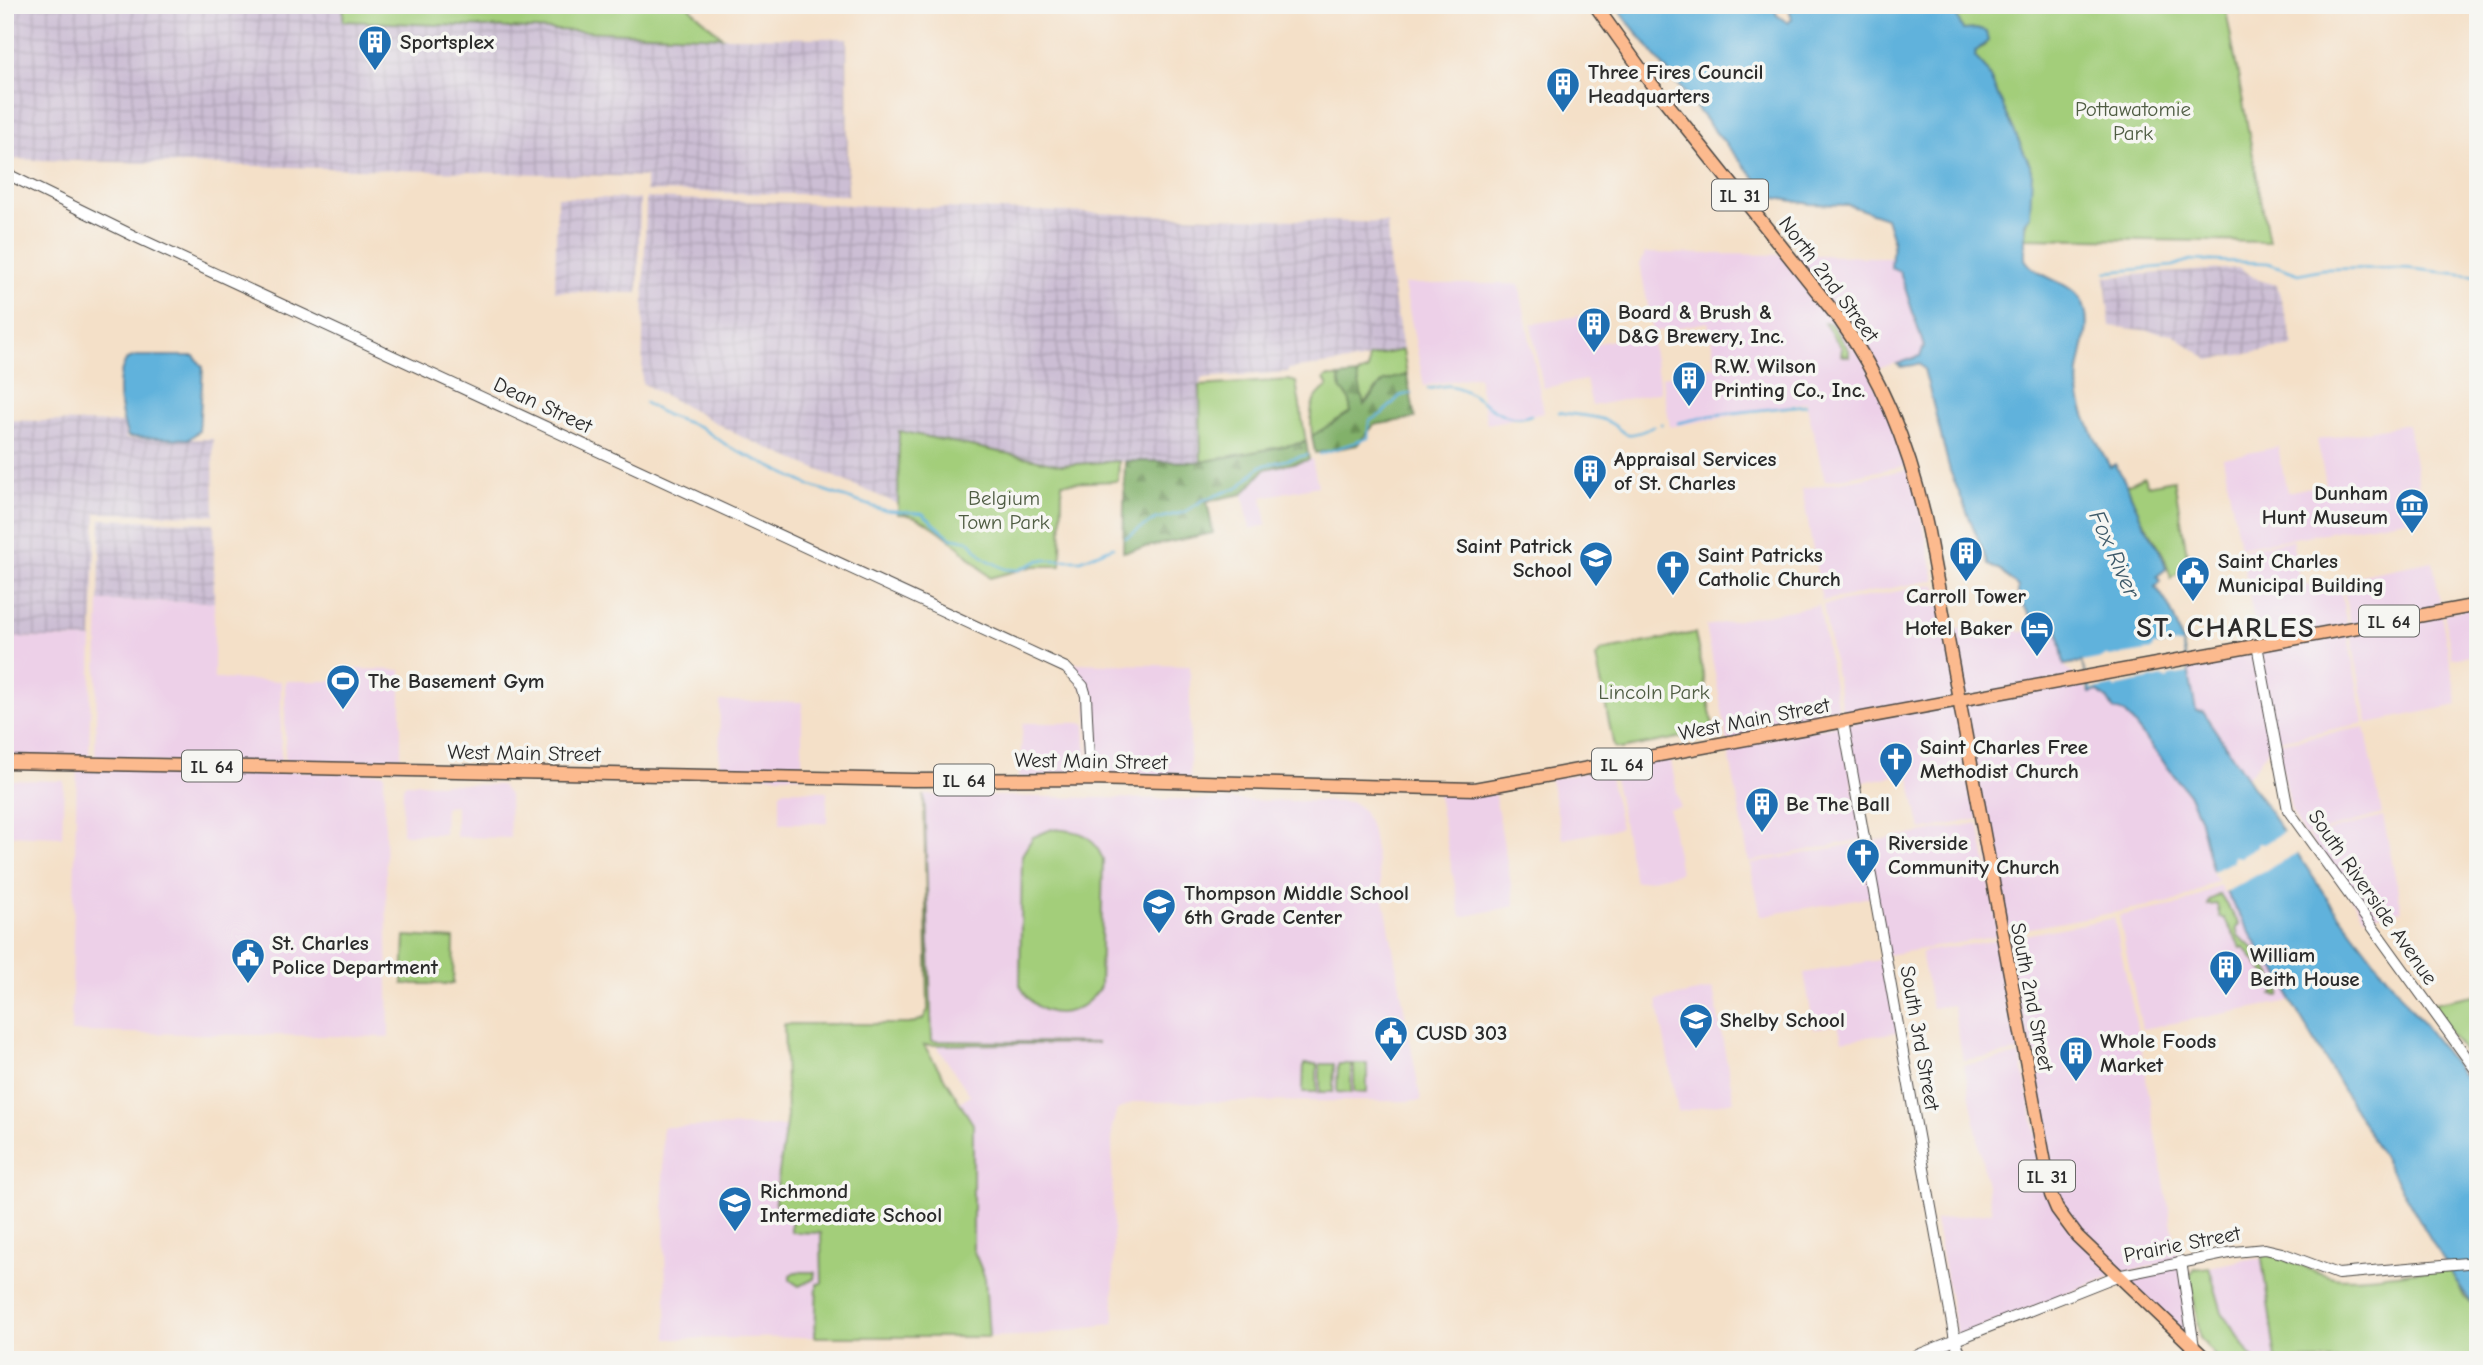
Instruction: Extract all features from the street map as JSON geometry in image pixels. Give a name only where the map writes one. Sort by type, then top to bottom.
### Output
[{"type":"main road","name":"North 2nd Street","points":[[1595,5],[1650,82],[1840,320],[1881,387],[1918,485],[1958,702]]},
{"type":"main road","name":"IL 64","points":[[1958,702],[2186,657],[2478,605]]},
{"type":"main road","name":"West Main Street","points":[[5,762],[899,780],[1090,779],[1485,789],[1843,721],[1958,702]]},
{"type":"main road","name":"South 2nd Street","points":[[1958,702],[2051,1195],[2070,1227],[2118,1276]]},
{"type":"main road","name":"IL 31","points":[[2118,1276],[2207,1360]]},
{"type":"street","name":"Dean Street","points":[[5,173],[173,254],[1066,668],[1083,686],[1086,696],[1090,779]]},
{"type":"street","name":"South Riverside Avenue","points":[[2257,645],[2288,810],[2478,1073]]},
{"type":"street","name":"South 3rd Street","points":[[1843,721],[1955,1340],[1963,1360]]},
{"type":"street","name":"Prairie Street","points":[[1905,1360],[2118,1276],[2181,1261],[2265,1249],[2338,1274],[2478,1262]]},
{"type":"street","points":[[2181,1261],[2194,1348]]},
{"type":"shaded area","points":[[5,5],[344,5],[344,21],[722,37],[847,38],[848,195],[646,191],[646,177],[5,159]]},
{"type":"shaded area","points":[[557,197],[640,199],[638,293],[555,291]]},
{"type":"shaded area","points":[[646,198],[1387,223],[1390,273],[1403,350],[1356,361],[1288,369],[1288,372],[1201,378],[1201,462],[1125,461],[1062,465],[899,431],[898,504],[742,437],[642,383]]},
{"type":"shaded area","points":[[1645,253],[1784,255],[1864,360],[1910,465],[1825,481],[1806,402],[1670,427],[1662,377],[1716,366],[1708,322],[1653,332],[1640,265]]},
{"type":"shaded area","points":[[1791,254],[1897,258],[1934,354],[1873,369]]},
{"type":"shaded area","points":[[2239,268],[2259,280],[2277,285],[2294,346],[2209,360],[2173,334],[2110,326],[2105,277]]},
{"type":"shaded area","points":[[1404,284],[1519,284],[1544,413],[1487,424],[1478,376],[1424,386]]},
{"type":"shaded area","points":[[1586,315],[1592,344],[1650,333],[1661,392],[1592,406],[1586,380],[1543,388],[1531,324]]},
{"type":"shaded area","points":[[5,420],[123,423],[126,439],[213,439],[214,515],[96,513],[92,639],[5,637]]},
{"type":"shaded area","points":[[2408,424],[2424,516],[2240,547],[2223,458],[2278,447],[2287,492],[2326,484],[2317,440]]},
{"type":"shaded area","points":[[1312,459],[1318,486],[1262,497],[1267,525],[1250,529],[1243,494],[1265,469]]},
{"type":"shaded area","points":[[1911,469],[1935,580],[1822,601],[1802,489]]},
{"type":"shaded area","points":[[101,519],[214,523],[214,602],[99,601]]},
{"type":"shaded area","points":[[2292,540],[2299,578],[2306,586],[2339,579],[2347,627],[2258,643],[2241,550]]},
{"type":"shaded area","points":[[2433,561],[2441,610],[2350,626],[2342,579]]},
{"type":"shaded area","points":[[1936,584],[1948,631],[2004,621],[2019,632],[2038,630],[2037,624],[2057,622],[2064,665],[2074,676],[1844,719],[1823,605]]},
{"type":"shaded area","points":[[99,601],[214,602],[214,679],[281,681],[281,766],[95,761]]},
{"type":"shaded area","points":[[1819,605],[1840,720],[1728,743],[1706,626]]},
{"type":"shaded area","points":[[2478,607],[2478,654],[2452,658],[2444,613]]},
{"type":"shaded area","points":[[2441,613],[2458,705],[2368,723],[2350,630]]},
{"type":"shaded area","points":[[2347,630],[2364,723],[2274,741],[2246,780],[2203,712],[2196,712],[2185,660]]},
{"type":"shaded area","points":[[5,637],[92,639],[89,759],[5,758]]},
{"type":"shaded area","points":[[1074,663],[1190,666],[1190,780],[1092,778],[1087,696],[1069,668]]},
{"type":"shaded area","points":[[354,669],[401,670],[401,768],[285,766],[285,681],[353,681]]},
{"type":"shaded area","points":[[2078,680],[2090,693],[2097,691],[2108,700],[2114,710],[2125,713],[2188,793],[2199,817],[2209,861],[2218,880],[2181,900],[2003,933],[1960,703]]},
{"type":"shaded area","points":[[720,701],[802,702],[802,776],[719,775]]},
{"type":"shaded area","points":[[1957,703],[1979,819],[1921,830],[1909,773],[1857,783],[1845,724]]},
{"type":"shaded area","points":[[1023,723],[1085,723],[1088,777],[1019,778]]},
{"type":"shaded area","points":[[1841,724],[1863,839],[1749,862],[1728,747]]},
{"type":"shaded area","points":[[2365,727],[2382,814],[2304,836],[2291,809],[2277,743]]},
{"type":"shaded area","points":[[1670,757],[1680,807],[1669,809],[1680,873],[1635,882],[1612,767]]},
{"type":"shaded area","points":[[77,766],[384,773],[389,1037],[71,1032]]},
{"type":"shaded area","points":[[1608,768],[1621,828],[1563,839],[1550,779]]},
{"type":"shaded area","points":[[5,780],[64,781],[62,837],[5,835]]},
{"type":"shaded area","points":[[406,783],[501,785],[509,795],[510,838],[456,837],[456,805],[445,806],[444,834],[402,834],[403,787]]},
{"type":"shaded area","points":[[785,790],[827,791],[827,823],[780,823],[780,793]]},
{"type":"shaded area","points":[[1494,790],[1515,906],[1461,917],[1437,791]]},
{"type":"shaded area","name":"Thompson Middle School 6th Grade Center","points":[[924,795],[1352,802],[1362,809],[1371,828],[1421,1101],[1134,1102],[1117,1110],[1112,1126],[1114,1323],[1044,1335],[989,1337],[985,1278],[973,1249],[973,1125],[959,1103],[970,1095],[936,1045],[1051,1043],[932,1041]]},
{"type":"shaded area","points":[[2383,817],[2402,910],[2365,917],[2308,836]]},
{"type":"shaded area","points":[[1979,823],[1999,936],[1887,955],[1867,842]]},
{"type":"shaded area","points":[[1863,842],[1873,896],[1761,916],[1750,864]]},
{"type":"shaded area","points":[[2221,884],[2265,958],[2285,981],[2291,1001],[2142,1029],[2119,916],[2183,904]]},
{"type":"shaded area","points":[[2114,918],[2138,1033],[2178,1260],[2118,1274],[2075,1226],[2052,1194],[2004,939]]},
{"type":"shaded area","points":[[1999,940],[2021,1052],[1963,1060],[1953,1005],[1932,1008],[1921,952]]},
{"type":"shaded area","points":[[1884,959],[1898,1032],[1842,1041],[1838,1024],[1814,1029],[1804,973]]},
{"type":"shaded area","name":"Shelby School","points":[[1713,989],[1734,1101],[1678,1112],[1657,1000]]},
{"type":"shaded area","points":[[2020,1055],[2049,1196],[2113,1275],[1957,1337],[1935,1220],[1992,1212],[1964,1065]]},
{"type":"shaded area","name":"Richmond Intermediate School","points":[[786,1126],[775,1201],[791,1218],[821,1233],[822,1283],[817,1284],[815,1337],[667,1339],[662,1127]]},
{"type":"shaded area","points":[[2262,1259],[2276,1360],[2254,1360],[2222,1312],[2211,1282],[2209,1267]]},
{"type":"shaded area","points":[[2180,1263],[2192,1343],[2121,1277]]},
{"type":"green space","points":[[344,5],[687,5],[722,37],[343,21]]},
{"type":"green space","name":"Pottawatomie Park","points":[[1952,5],[2225,5],[2269,242],[2025,238],[2032,170],[1986,69],[1975,57],[1976,51],[1985,45],[1978,29],[1963,30]]},
{"type":"green space","points":[[1824,323],[1830,323],[1849,350],[1849,357],[1841,355],[1842,348]]},
{"type":"green space","points":[[1403,350],[1407,375],[1384,381],[1362,405],[1357,375],[1368,370],[1368,357]]},
{"type":"green space","points":[[1357,375],[1364,405],[1384,381],[1407,375],[1415,418],[1374,425],[1357,445],[1315,453],[1312,436],[1350,412],[1349,399],[1341,390],[1339,377]]},
{"type":"green space","points":[[1339,377],[1341,390],[1349,399],[1350,412],[1312,436],[1312,408],[1317,396],[1328,386],[1324,379]]},
{"type":"green space","points":[[1289,380],[1296,382],[1306,442],[1201,462],[1200,386]]},
{"type":"green space","name":"Belgium Town Park","points":[[899,431],[1062,465],[1119,461],[1118,481],[1062,483],[1061,566],[1034,566],[990,578],[948,537],[922,520],[898,514]]},
{"type":"green space","points":[[1306,442],[1309,460],[1265,469],[1243,494],[1207,501],[1213,533],[1123,552],[1125,461],[1201,462]]},
{"type":"green space","points":[[2144,477],[2147,485],[2174,480],[2189,565],[2171,578],[2163,553],[2140,516],[2127,485]]},
{"type":"green space","name":"Lincoln Park","points":[[1695,633],[1714,731],[1621,749],[1614,747],[1596,657],[1601,651]]},
{"type":"green space","points":[[924,795],[932,1041],[1098,1043],[924,1045],[973,1124],[973,1249],[985,1278],[989,1337],[815,1337],[817,1284],[822,1283],[821,1233],[791,1232],[791,1218],[783,1218],[775,1201],[787,1116],[784,1024],[910,1024],[923,1019],[928,1010]]},
{"type":"green space","points":[[1052,829],[1084,835],[1094,843],[1103,859],[1100,987],[1081,1006],[1059,1013],[1037,1006],[1020,985],[1022,855],[1033,837]]},
{"type":"green space","points":[[2220,894],[2239,924],[2236,928],[2238,936],[2251,946],[2281,989],[2280,996],[2272,995],[2278,990],[2244,947],[2241,948],[2224,918],[2220,918],[2217,904],[2208,905],[2209,901]]},
{"type":"green space","points":[[405,936],[454,939],[453,984],[403,984]]},
{"type":"green space","points":[[2478,994],[2478,1071],[2429,1004]]},
{"type":"green space","points":[[1304,1064],[1317,1064],[1317,1092],[1303,1092]]},
{"type":"green space","points":[[1320,1064],[1334,1064],[1333,1092],[1320,1092]]},
{"type":"green space","points":[[1338,1064],[1351,1064],[1351,1093],[1337,1092]]},
{"type":"green space","points":[[1354,1064],[1367,1064],[1367,1093],[1354,1092]]},
{"type":"green space","points":[[2261,1252],[2316,1272],[2345,1278],[2450,1267],[2464,1297],[2478,1308],[2478,1360],[2276,1360]]},
{"type":"green space","points":[[2209,1267],[2222,1312],[2254,1360],[2218,1360],[2200,1338],[2190,1275],[2195,1269]]},
{"type":"green space","points":[[795,1272],[815,1272],[814,1279],[799,1286],[790,1280],[790,1275]]},
{"type":"water","name":"Fox River","points":[[1615,5],[1773,5],[1777,15],[1788,23],[1792,19],[1788,5],[1952,5],[1963,30],[1981,29],[1986,32],[1988,41],[1976,51],[1975,57],[1986,69],[2032,170],[2030,216],[2025,223],[2025,259],[2030,266],[2068,288],[2081,300],[2087,322],[2078,381],[2081,402],[2105,458],[2110,467],[2115,464],[2162,555],[2166,569],[2157,576],[2160,581],[2155,587],[2172,613],[2178,628],[2196,711],[2203,712],[2331,904],[2478,1095],[2478,1308],[2460,1288],[2291,1001],[2285,981],[2265,958],[2212,869],[2199,817],[2188,793],[2125,713],[2114,710],[2108,700],[2097,691],[2090,693],[2082,662],[2064,665],[2057,622],[2037,624],[2018,599],[2018,587],[2001,571],[1989,565],[1950,471],[1924,369],[1919,364],[1901,367],[1897,364],[1920,356],[1924,347],[1900,272],[1891,268],[1893,240],[1886,218],[1848,205],[1810,204],[1771,197],[1712,128]]},
{"type":"water","points":[[136,356],[194,356],[203,367],[199,431],[189,439],[128,437],[120,408],[119,387],[127,359]]},
{"type":"pier","points":[[2181,644],[2188,673],[2169,676],[2167,680],[2162,677],[2119,686],[2117,689],[2113,686],[2092,690],[2082,662],[2103,658],[2105,655],[2110,657],[2153,650],[2154,646]]},
{"type":"pier","points":[[2285,831],[2299,852],[2224,893],[2212,872],[2233,861],[2234,856],[2240,857],[2257,847],[2258,843],[2264,844]]},
{"type":"waterway","points":[[2107,272],[2173,266],[2190,260],[2268,263],[2299,274],[2322,269],[2404,268],[2478,276]]},
{"type":"waterway","points":[[1428,389],[1450,386],[1471,394],[1509,417],[1531,415]]},
{"type":"waterway","points":[[1320,454],[1368,438],[1369,421],[1382,414],[1400,396],[1411,393]]},
{"type":"waterway","points":[[645,403],[666,415],[700,427],[731,448],[811,486],[883,510],[922,513],[950,537],[969,541],[984,558],[1005,569],[1019,570],[1040,560],[1081,560],[1113,547]]},
{"type":"waterway","points":[[1678,423],[1714,415],[1806,405]]},
{"type":"waterway","points":[[1559,412],[1598,418],[1627,434],[1642,432],[1654,426]]},
{"type":"waterway","points":[[1125,538],[1156,519],[1185,512],[1203,500],[1239,487],[1261,466],[1307,455]]},
{"type":"place","name":"Sportsplex","points":[[375,72]]},
{"type":"place","name":"Three Fires Council Headquarters","points":[[1563,114]]},
{"type":"place","name":"Board & Brush & D&G Brewery, Inc.","points":[[1594,354]]},
{"type":"place","name":"R.W. Wilson Printing Co., Inc.","points":[[1689,408]]},
{"type":"place","name":"Appraisal Services of St. Charles","points":[[1590,501]]},
{"type":"place","name":"Dunham Hunt Museum","points":[[2412,535]]},
{"type":"place","name":"Carroll Tower","points":[[1966,583]]},
{"type":"place","name":"Saint Patrick School","points":[[1596,588]]},
{"type":"place","name":"Saint Patricks Catholic Church","points":[[1673,597]]},
{"type":"place","name":"Saint Charles Municipal Building","points":[[2193,603]]},
{"type":"place","name":"Hotel Baker","points":[[2037,658]]},
{"type":"place","name":"The Basement Gym","points":[[343,711]]},
{"type":"place","name":"Saint Charles Free Methodist Church","points":[[1896,789]]},
{"type":"place","name":"Be The Ball","points":[[1762,834]]},
{"type":"place","name":"Riverside Community Church","points":[[1863,885]]},
{"type":"place","name":"Thompson Middle School 6th Grade Center","points":[[1159,935]]},
{"type":"place","name":"St. Charles Police Department","points":[[248,985]]},
{"type":"place","name":"William Beith House","points":[[2226,997]]},
{"type":"place","name":"Shelby School","points":[[1696,1050]]},
{"type":"place","name":"CUSD 303","points":[[1391,1063]]},
{"type":"place","name":"Whole Foods Market","points":[[2076,1083]]},
{"type":"place","name":"Richmond Intermediate School","points":[[735,1233]]},
{"type":"district","name":"ST. CHARLES","points":[[2226,627]]}]
